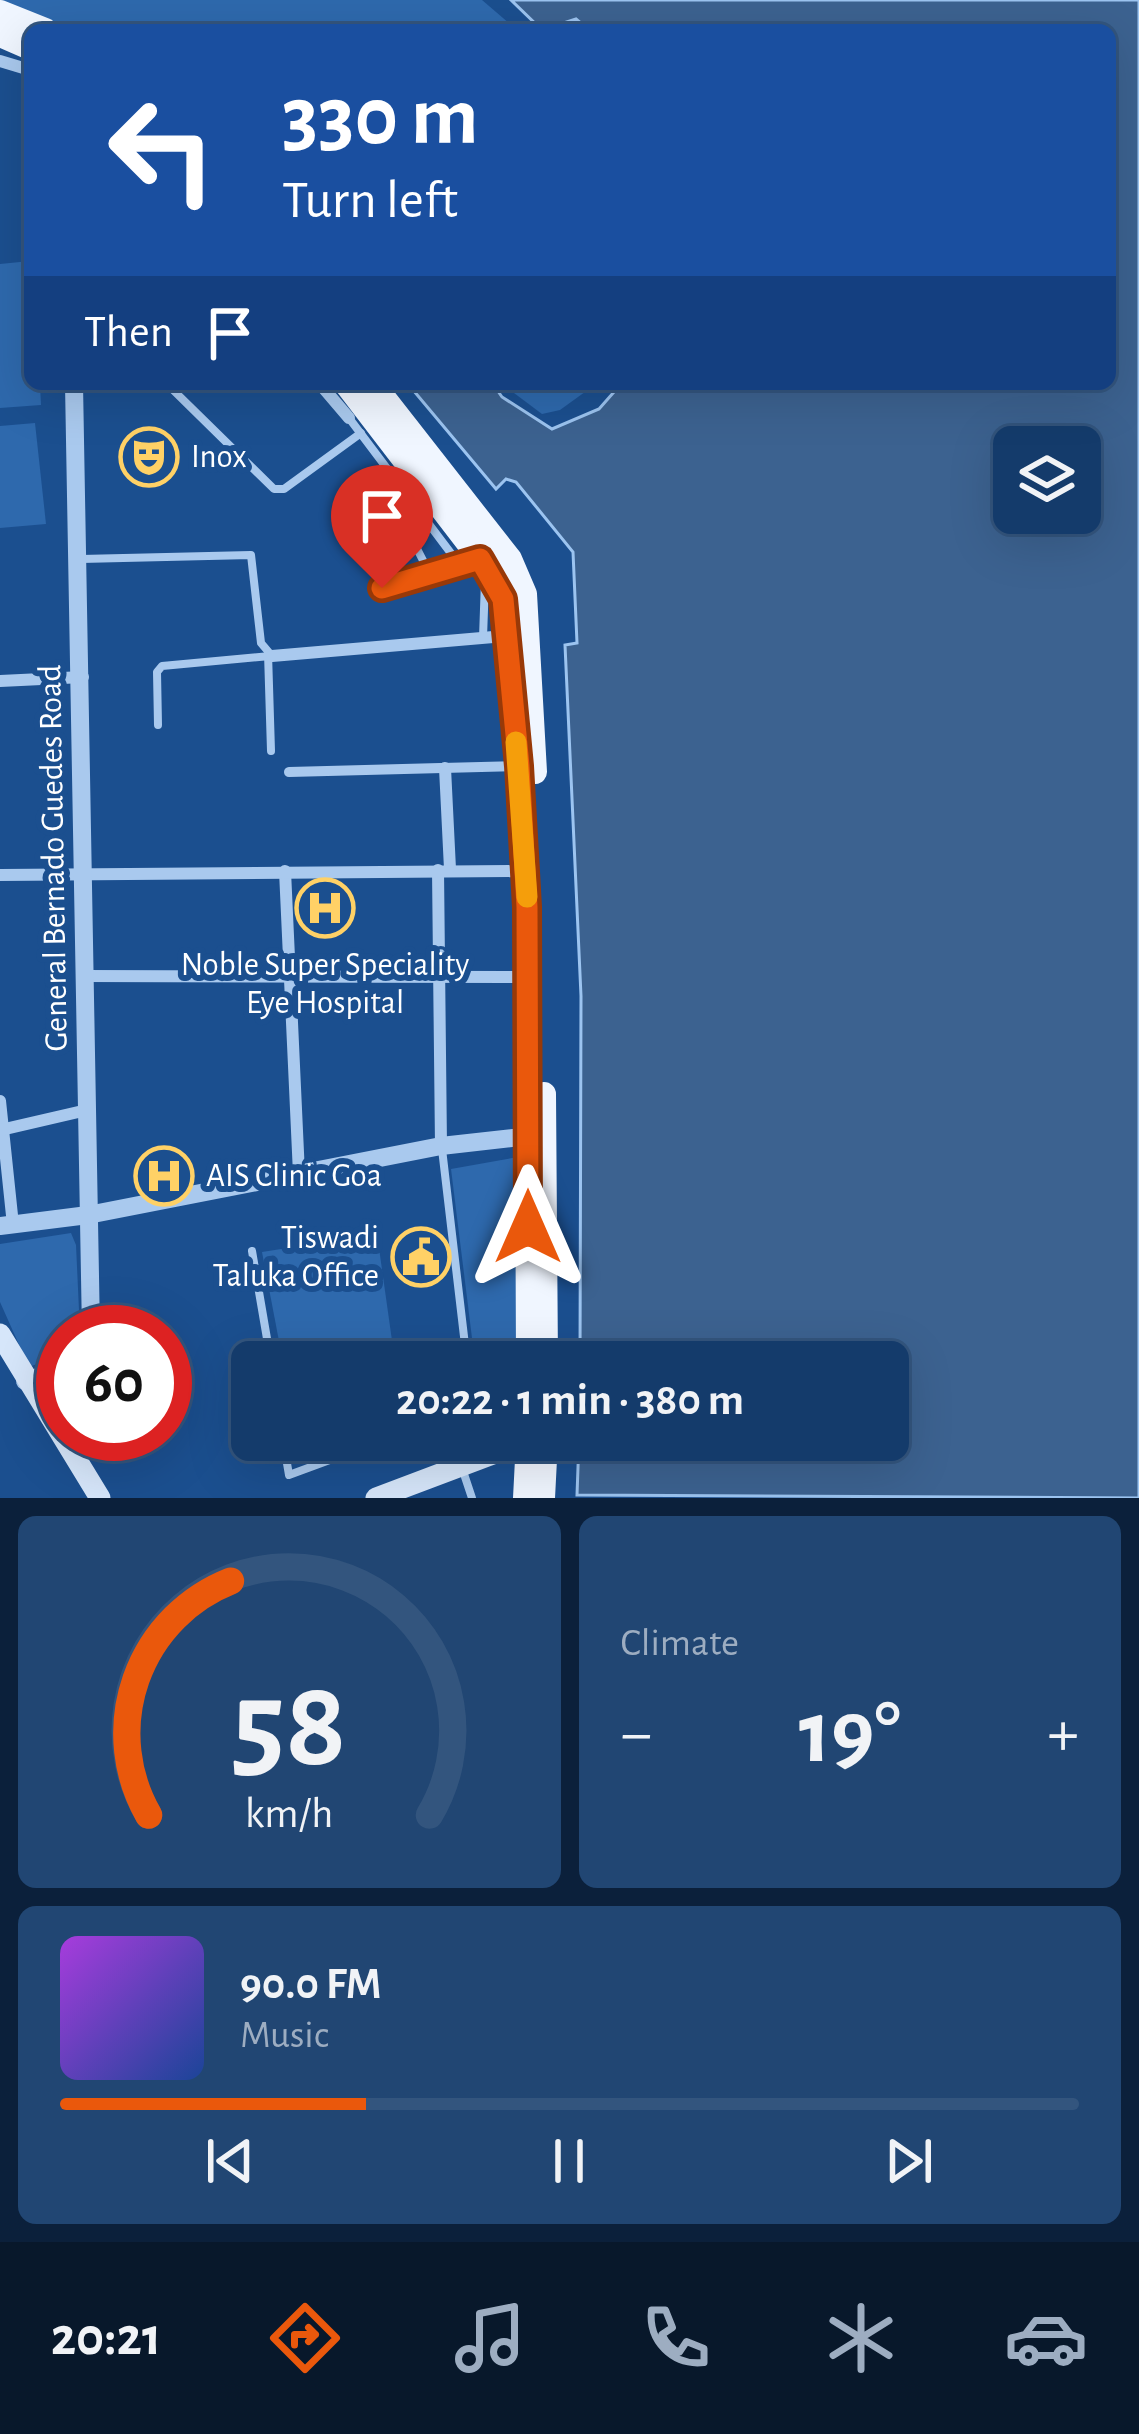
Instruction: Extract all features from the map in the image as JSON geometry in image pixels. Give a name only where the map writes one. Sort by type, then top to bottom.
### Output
[{"type":"main road","points":[[0,12],[30,24]]},
{"type":"main road","points":[[351,390],[486,566],[525,594],[540,878],[529,1341]]},
{"type":"main road","points":[[377,390],[503,599],[494,637],[519,766],[545,1341]]},
{"type":"main road","points":[[0,1334],[6,1360],[25,1381],[100,1498]]},
{"type":"main road","points":[[376,1498],[457,1461]]},
{"type":"main road","points":[[525,1498],[528,1461]]},
{"type":"main road","points":[[543,1498],[545,1461]]},
{"type":"street","name":"General Bernado Guedes Road","points":[[74,390],[81,559],[90,1305]]},
{"type":"street","points":[[325,390],[349,418]]},
{"type":"street","points":[[270,654],[494,637]]},
{"type":"street","points":[[0,681],[83,677]]},
{"type":"street","points":[[290,772],[519,766]]},
{"type":"street","points":[[441,1146],[438,976],[445,768]]},
{"type":"street","points":[[284,871],[298,1174]]},
{"type":"street","points":[[0,875],[526,871]]},
{"type":"street","points":[[83,976],[528,977]]},
{"type":"street","points":[[0,1101],[6,1225],[88,1215],[441,1146],[536,1136]]},
{"type":"street","points":[[2,1130],[87,1110]]},
{"type":"street","points":[[25,1381],[36,1378]]},
{"type":"lane","points":[[173,390],[274,489],[284,489],[361,433]]},
{"type":"lane","points":[[349,418],[413,499],[486,566]]},
{"type":"lane","points":[[413,499],[374,514],[378,585],[392,588],[486,566]]},
{"type":"lane","points":[[395,506],[431,576]]},
{"type":"lane","points":[[81,559],[251,555],[261,643],[270,654],[271,751]]},
{"type":"lane","points":[[158,725],[157,672],[162,666],[270,654]]},
{"type":"lane","points":[[441,1146],[464,1341]]},
{"type":"lane","points":[[253,1251],[268,1341]]},
{"type":"lane","points":[[287,1461],[289,1475],[325,1461]]},
{"type":"lane","points":[[472,1461],[472,1498]]},
{"type":"lane","points":[[305,1468],[309,1480]]},
{"type":"shaded area","points":[[0,0],[482,0],[510,24],[57,24]]},
{"type":"shaded area","points":[[511,0],[1139,0],[1139,1498],[577,1495],[578,1461],[909,1461],[909,1341],[580,1341],[581,996],[565,645],[577,643],[573,552],[516,482],[506,479],[496,489],[413,390],[497,390],[552,429],[599,409],[616,390],[1116,390],[1116,24],[582,24],[576,19],[536,24]]},
{"type":"shaded area","points":[[24,262],[24,390],[40,390],[41,405],[0,408],[0,264]]},
{"type":"shaded area","points":[[510,390],[588,390],[560,410],[542,414]]},
{"type":"shaded area","points":[[35,423],[46,524],[0,528],[0,426]]},
{"type":"shaded area","points":[[518,1157],[519,1341],[472,1341],[451,1169]]},
{"type":"shaded area","points":[[71,1233],[76,1245],[79,1305],[36,1305],[36,1364],[29,1367],[0,1302],[0,1244]]},
{"type":"shaded area","points":[[377,1234],[392,1341],[279,1341],[262,1252]]},
{"type":"slow traffic","points":[[516,742],[527,897]]},
{"type":"place","name":"Inox","points":[[149,457]]},
{"type":"place","name":"Noble Super Speciality Eye Hospital","points":[[325,908]]},
{"type":"place","name":"AIS Clinic Goa","points":[[164,1176]]},
{"type":"place","name":"Tiswadi Taluka Office","points":[[421,1257]]},
{"type":"route","points":[[382,588],[420,580],[459,561],[480,559],[503,599],[526,871],[528,1227]]}]
